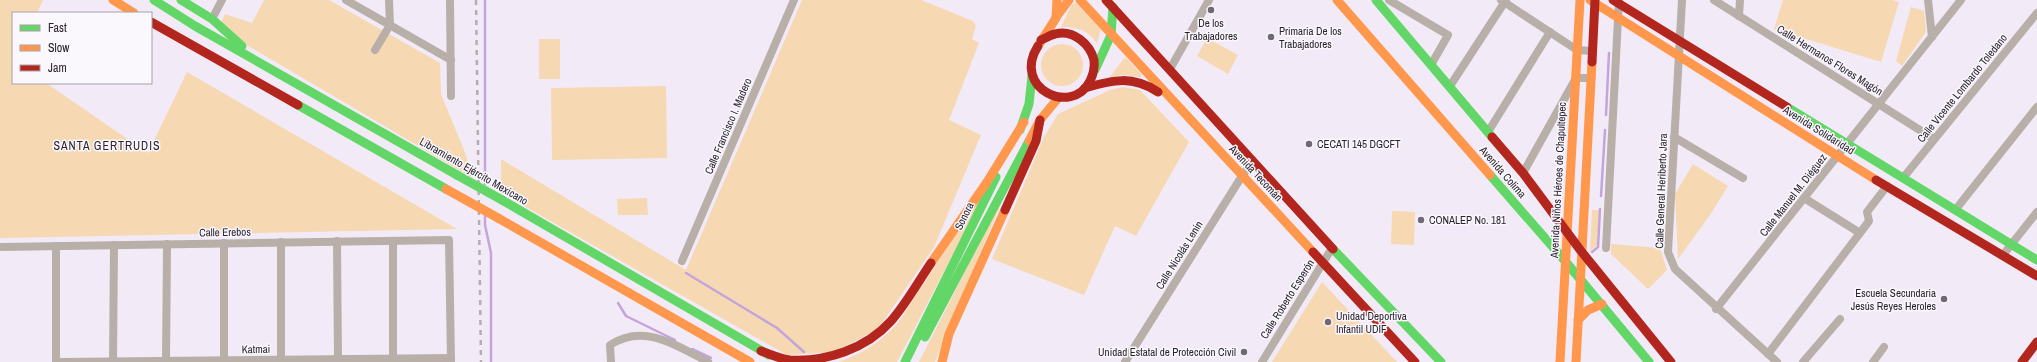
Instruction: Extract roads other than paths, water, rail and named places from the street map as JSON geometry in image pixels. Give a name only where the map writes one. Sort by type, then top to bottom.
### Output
[{"type":"main road","points":[[113,0],[132,12]]},
{"type":"main road","name":"Libramiento Ejército Mexicano","points":[[154,0],[263,65],[502,200],[781,362]]},
{"type":"main road","points":[[181,0],[212,19],[263,65]]},
{"type":"main road","points":[[1056,18],[1057,0]]},
{"type":"main road","name":"Sonora","points":[[905,362],[1024,122],[1033,90],[1030,67],[1031,57],[1035,48],[1069,0]]},
{"type":"main road","name":"Avenida Tecomán","points":[[1080,0],[1415,362]]},
{"type":"main road","name":"Avenida Tecomán","points":[[1106,0],[1332,248],[1441,362]]},
{"type":"main road","name":"Avenida Colima","points":[[1336,0],[1566,261],[1649,362]]},
{"type":"main road","name":"Avenida Colima","points":[[1376,0],[1523,173],[1567,234],[1671,362]]},
{"type":"main road","name":"Avenida Niños Héroes de Chapultepec","points":[[1560,362],[1580,0]]},
{"type":"main road","points":[[1576,362],[1591,78],[1593,1]]},
{"type":"main road","name":"Avenida Solidaridad","points":[[1593,1],[1837,157],[2037,276]]},
{"type":"main road","name":"Avenida Solidaridad","points":[[1617,1],[1680,42],[1956,209],[2037,260]]},
{"type":"main road","points":[[1085,88],[1111,35],[1113,7]]},
{"type":"main road","points":[[152,23],[446,188],[750,362]]},
{"type":"main road","points":[[1041,40],[1053,34],[1064,32],[1075,35],[1084,41],[1091,50],[1094,61],[1094,72]]},
{"type":"main road","points":[[1032,76],[1043,90],[1059,97],[1073,96],[1085,88],[1122,80],[1137,80],[1150,86],[1181,110]]},
{"type":"main road","name":"Sonora","points":[[912,362],[1040,120],[1049,106],[1059,97]]},
{"type":"main road","points":[[942,362],[949,334],[1036,141],[1040,120]]},
{"type":"main road","points":[[761,350],[790,360],[814,362],[854,351],[880,333],[891,321],[987,182],[1024,122]]},
{"type":"main road","points":[[1578,320],[1588,310],[1602,304]]},
{"type":"main road","points":[[2022,362],[2037,342]]},
{"type":"street","points":[[212,19],[222,0]]},
{"type":"street","points":[[346,0],[451,60]]},
{"type":"street","points":[[375,50],[390,26],[390,0]]},
{"type":"street","points":[[450,0],[451,96]]},
{"type":"street","name":"Calle Francisco I. Madero","points":[[682,261],[794,0]]},
{"type":"street","points":[[1170,69],[1209,0]]},
{"type":"street","points":[[1389,0],[1448,35],[1432,65]]},
{"type":"street","name":"Calle General Heriberto Jara","points":[[1682,0],[1668,252],[1675,269],[1716,309],[1777,362]]},
{"type":"street","name":"Calle Hermanos Flores Magón","points":[[1714,0],[1934,139]]},
{"type":"street","points":[[1739,16],[1740,0]]},
{"type":"street","points":[[1928,0],[1932,37]]},
{"type":"street","points":[[1450,86],[1504,1],[1577,50],[1592,50]]},
{"type":"street","points":[[1606,248],[1618,16],[1617,1]]},
{"type":"street","name":"Calle Manuel M. Diéguez","points":[[1716,309],[1932,37],[1957,2]]},
{"type":"street","name":"Calle Vicente Lombardo Toledano","points":[[1904,178],[2037,13]]},
{"type":"street","points":[[1488,132],[1550,32]]},
{"type":"street","points":[[1523,173],[1576,78],[1591,78]]},
{"type":"street","points":[[1956,209],[2037,107]]},
{"type":"street","points":[[1674,137],[1743,178]]},
{"type":"street","name":"Calle Nicolás Lenin","points":[[1125,362],[1242,176],[1253,161]]},
{"type":"street","points":[[1768,354],[1869,221],[1867,212],[1888,186]]},
{"type":"street","points":[[1804,198],[1860,233]]},
{"type":"street","points":[[2003,255],[2037,212]]},
{"type":"street","name":"Calle Erebos","points":[[0,247],[449,240],[451,360]]},
{"type":"street","points":[[338,241],[338,361]]},
{"type":"street","points":[[393,241],[393,360]]},
{"type":"street","points":[[281,242],[281,361]]},
{"type":"street","points":[[224,243],[224,361]]},
{"type":"street","points":[[166,361],[167,244]]},
{"type":"street","points":[[113,362],[114,245]]},
{"type":"street","points":[[56,246],[56,362]]},
{"type":"street","name":"Calle Roberto Esperón","points":[[1262,362],[1332,248]]},
{"type":"street","points":[[1803,362],[1840,319]]},
{"type":"street","points":[[611,362],[610,345],[620,339],[633,335],[645,335],[673,344],[708,362]]},
{"type":"street","points":[[1873,362],[1884,347]]},
{"type":"street","name":"Katmai","points":[[61,362],[451,360]]},
{"type":"waterway","points":[[485,0],[485,184]]},
{"type":"waterway","points":[[1606,115],[1609,53]]},
{"type":"waterway","points":[[1601,196],[1605,130]]},
{"type":"waterway","points":[[1592,252],[1598,247],[1600,209]]},
{"type":"waterway","points":[[485,215],[485,225],[491,253],[491,362]]},
{"type":"waterway","points":[[686,273],[777,328],[804,352]]},
{"type":"waterway","points":[[618,303],[626,316],[675,340]]},
{"type":"waterway","points":[[692,349],[711,358]]},
{"type":"railway","points":[[476,0],[481,362]]},
{"type":"place","name":"De los Trabajadores","points":[[1211,10]]},
{"type":"place","name":"Primaria De los Trabajadores","points":[[1271,37]]},
{"type":"place","name":"CECATI 145 DGCFT","points":[[1309,144]]},
{"type":"place","name":"CONALEP No. 181","points":[[1421,220]]},
{"type":"place","name":"Escuela Secundaria Jesús Reyes Heroles","points":[[1944,299]]},
{"type":"place","name":"Unidad Deportiva Infantil UDIF","points":[[1328,322]]},
{"type":"place","name":"Unidad Estatal de Protección Civil","points":[[1244,352]]},
{"type":"district","name":"SANTA GERTRUDIS","points":[[107,146]]}]
